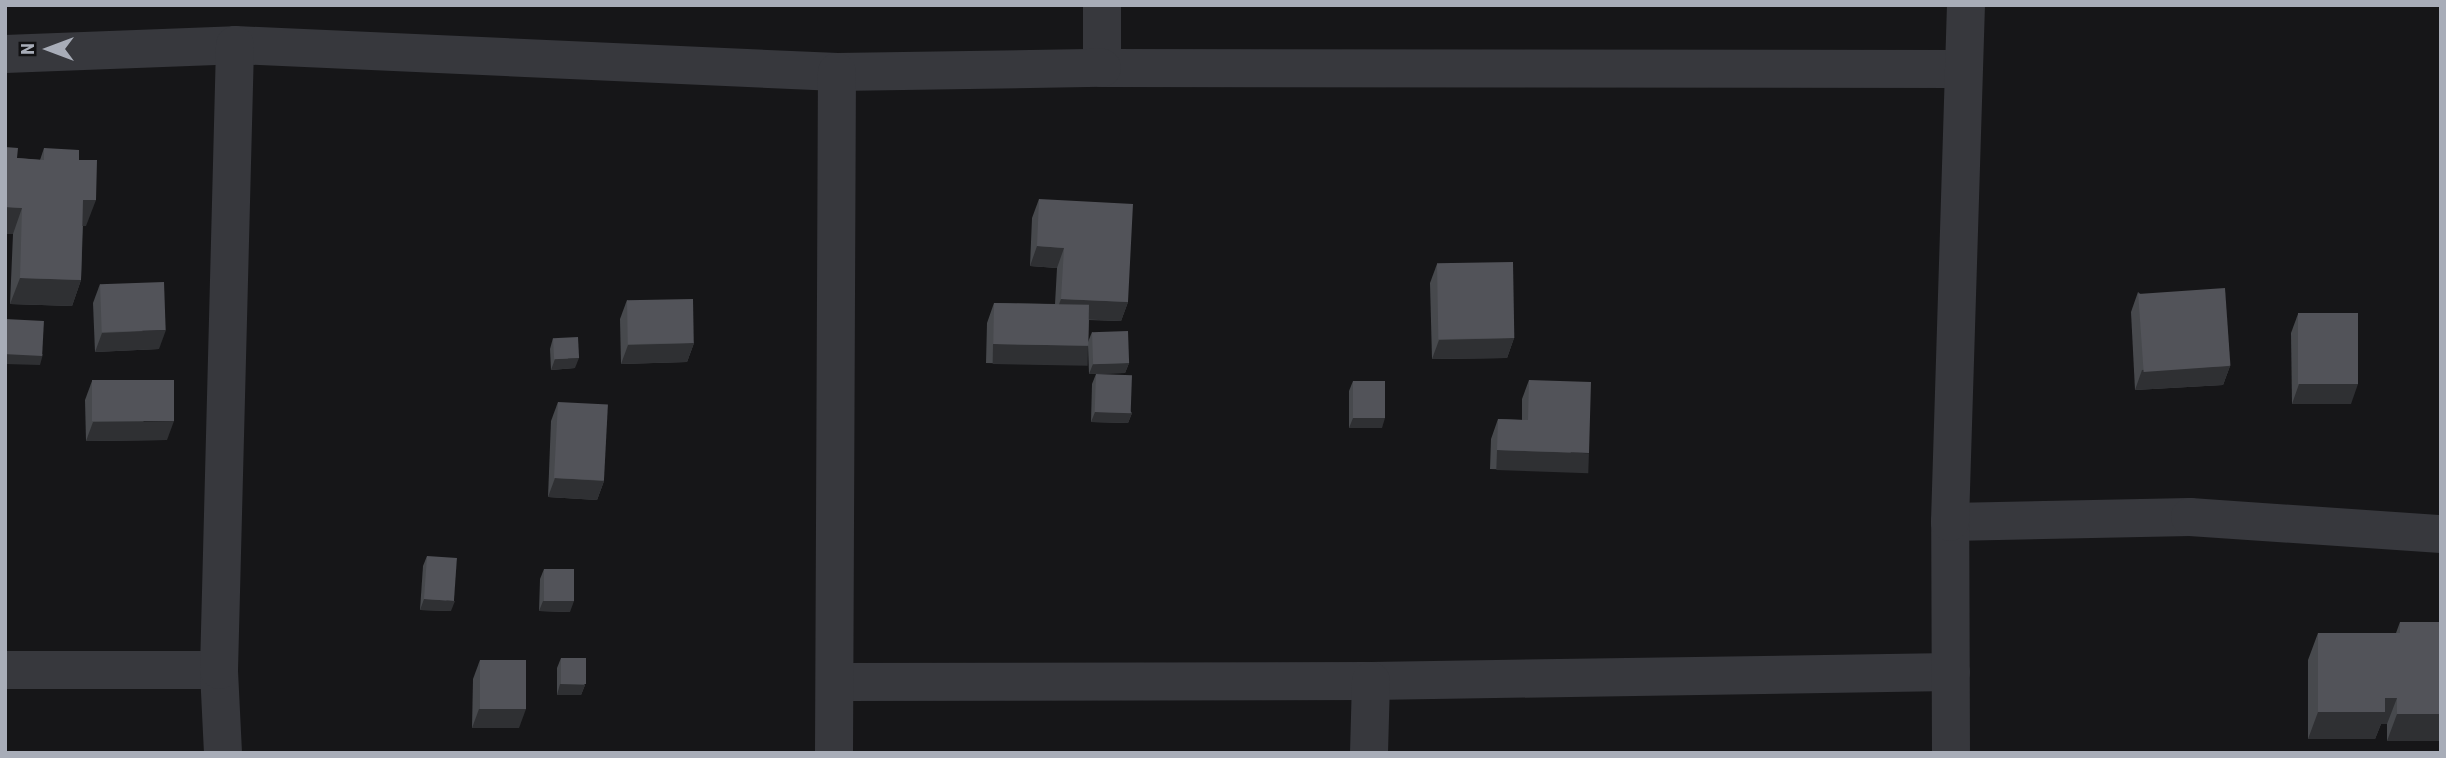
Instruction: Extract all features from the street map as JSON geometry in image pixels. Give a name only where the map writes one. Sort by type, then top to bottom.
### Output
[{"type":"street","points":[[1102,5],[1102,68]]},
{"type":"street","points":[[1951,753],[1950,522],[1966,5]]},
{"type":"street","points":[[5,54],[235,46],[837,72],[1102,68],[1962,69]]},
{"type":"street","points":[[223,753],[219,670],[235,46]]},
{"type":"street","points":[[834,753],[837,72]]},
{"type":"street","points":[[1950,522],[2190,517],[2441,534]]},
{"type":"street","points":[[5,670],[219,670]]},
{"type":"street","points":[[835,682],[1371,681],[1951,672]]},
{"type":"street","points":[[1369,753],[1371,681]]},
{"type":"building","points":[[5,147],[18,148],[17,158],[44,160],[44,148],[79,150],[79,160],[97,160],[96,200],[83,200],[81,280],[20,278],[22,208],[5,207]]},
{"type":"building","points":[[1039,199],[1133,204],[1128,302],[1061,299],[1064,248],[1037,246]]},
{"type":"building","points":[[1513,262],[1514,338],[1438,339],[1437,263]]},
{"type":"building","points":[[164,282],[166,330],[102,332],[100,284]]},
{"type":"building","points":[[2225,288],[2230,366],[2144,372],[2138,294]]},
{"type":"building","points":[[693,299],[694,343],[628,344],[627,300]]},
{"type":"building","points":[[994,303],[1089,305],[1088,346],[993,344]]},
{"type":"building","points":[[2298,313],[2358,313],[2358,384],[2298,384]]},
{"type":"building","points":[[5,319],[44,321],[42,356],[5,354]]},
{"type":"building","points":[[1128,331],[1129,363],[1093,364],[1092,332]]},
{"type":"building","points":[[578,337],[579,358],[554,359],[553,338]]},
{"type":"building","points":[[1096,374],[1132,375],[1131,413],[1095,412]]},
{"type":"building","points":[[92,380],[174,380],[174,421],[92,421]]},
{"type":"building","points":[[1529,380],[1591,382],[1589,453],[1497,450],[1498,419],[1528,420]]},
{"type":"building","points":[[1353,381],[1385,381],[1385,418],[1353,418]]},
{"type":"building","points":[[558,402],[608,405],[604,481],[554,478]]},
{"type":"building","points":[[427,556],[457,558],[454,601],[424,599]]},
{"type":"building","points":[[544,569],[574,569],[574,601],[544,601]]},
{"type":"building","points":[[2400,622],[2441,622],[2441,714],[2397,714],[2397,698],[2385,698],[2385,712],[2318,712],[2318,633],[2400,633]]},
{"type":"building","points":[[561,658],[586,658],[586,684],[561,684]]},
{"type":"building","points":[[480,660],[526,660],[526,709],[480,709]]}]
